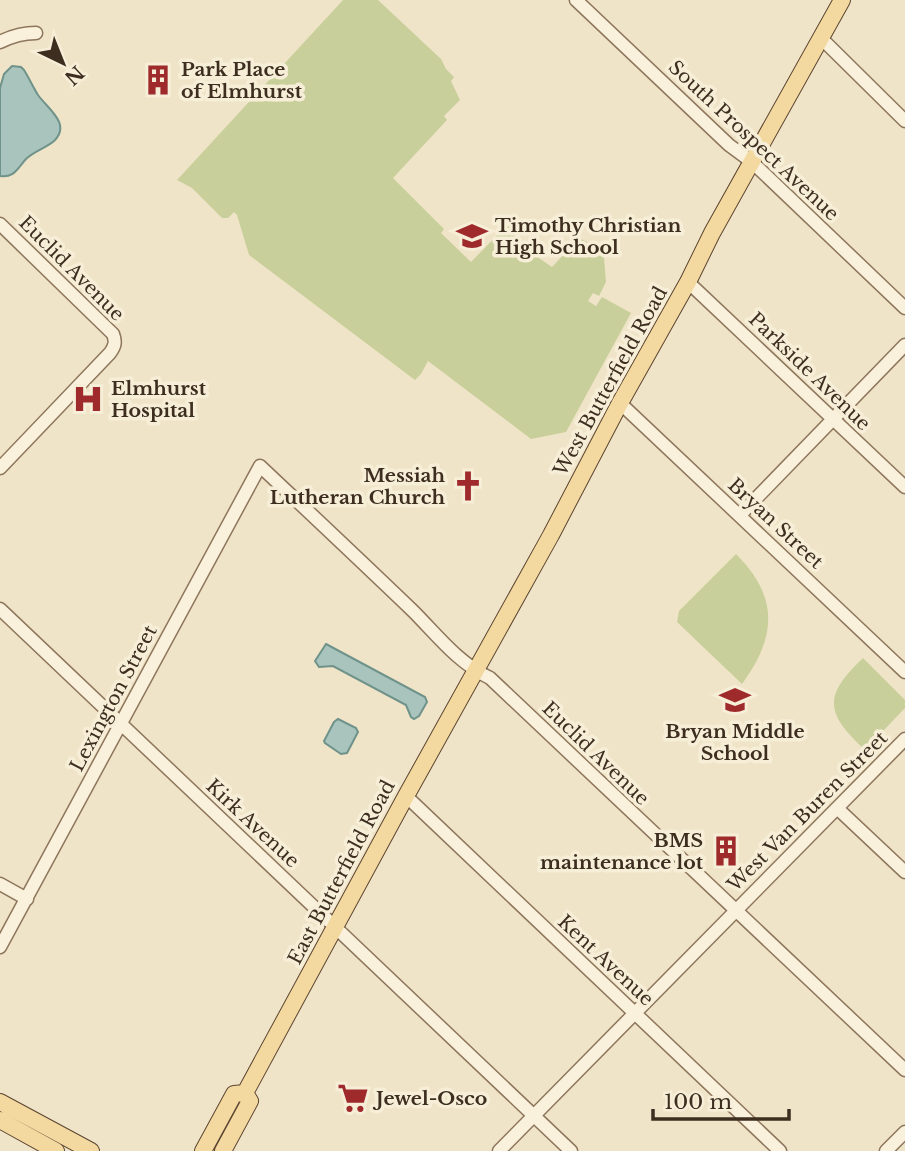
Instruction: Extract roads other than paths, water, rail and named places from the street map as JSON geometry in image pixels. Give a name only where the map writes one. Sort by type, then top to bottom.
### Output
[{"type":"main road","name":"West Butterfield Road","points":[[476,671],[842,0]]},
{"type":"main road","name":"East Butterfield Road","points":[[245,1093],[476,671]]},
{"type":"main road","name":"East Butterfield Road","points":[[203,1151],[234,1094],[245,1093]]},
{"type":"main road","name":"East Butterfield Road","points":[[223,1151],[250,1101],[245,1093]]},
{"type":"main road","points":[[0,1102],[91,1151]]},
{"type":"main road","points":[[0,1120],[56,1151]]},
{"type":"street","name":"South Prospect Avenue","points":[[576,0],[905,308]]},
{"type":"street","points":[[0,41],[15,35],[36,33]]},
{"type":"street","points":[[821,38],[905,121]]},
{"type":"street","name":"Euclid Avenue","points":[[0,224],[113,334],[115,341],[115,347],[110,353],[0,468]]},
{"type":"street","name":"Parkside Avenue","points":[[688,282],[905,488]]},
{"type":"street","points":[[740,515],[905,345]]},
{"type":"street","name":"Bryan Street","points":[[620,403],[905,672]]},
{"type":"street","name":"Euclid Avenue","points":[[260,466],[463,662],[489,678],[905,1070]]},
{"type":"street","name":"Lexington Street","points":[[0,947],[260,466]]},
{"type":"street","name":"Kirk Avenue","points":[[0,609],[571,1151]]},
{"type":"street","name":"West Van Buren Street","points":[[499,1151],[905,739]]},
{"type":"street","name":"Kent Avenue","points":[[406,796],[780,1151]]},
{"type":"street","points":[[837,808],[905,872]]},
{"type":"street","points":[[0,884],[27,899]]},
{"type":"street","points":[[886,1151],[905,1132]]},
{"type":"water","points":[[12,66],[24,70],[38,95],[56,116],[60,128],[54,141],[29,156],[9,176],[0,176],[0,88],[4,74]]},
{"type":"water","points":[[326,644],[425,697],[427,702],[419,716],[414,719],[406,705],[333,666],[319,667],[315,661]]},
{"type":"water","points":[[338,719],[356,728],[358,732],[347,753],[341,754],[324,741]]},
{"type":"place","name":"Park Place of Elmhurst","points":[[158,80]]},
{"type":"place","name":"Timothy Christian High School","points":[[472,236]]},
{"type":"place","name":"Elmhurst Hospital","points":[[88,399]]},
{"type":"place","name":"Messiah Lutheran Church","points":[[468,486]]},
{"type":"place","name":"Bryan Middle School","points":[[735,700]]},
{"type":"place","name":"BMS maintenance lot","points":[[726,851]]},
{"type":"place","name":"Jewel-Osco","points":[[353,1098]]}]
